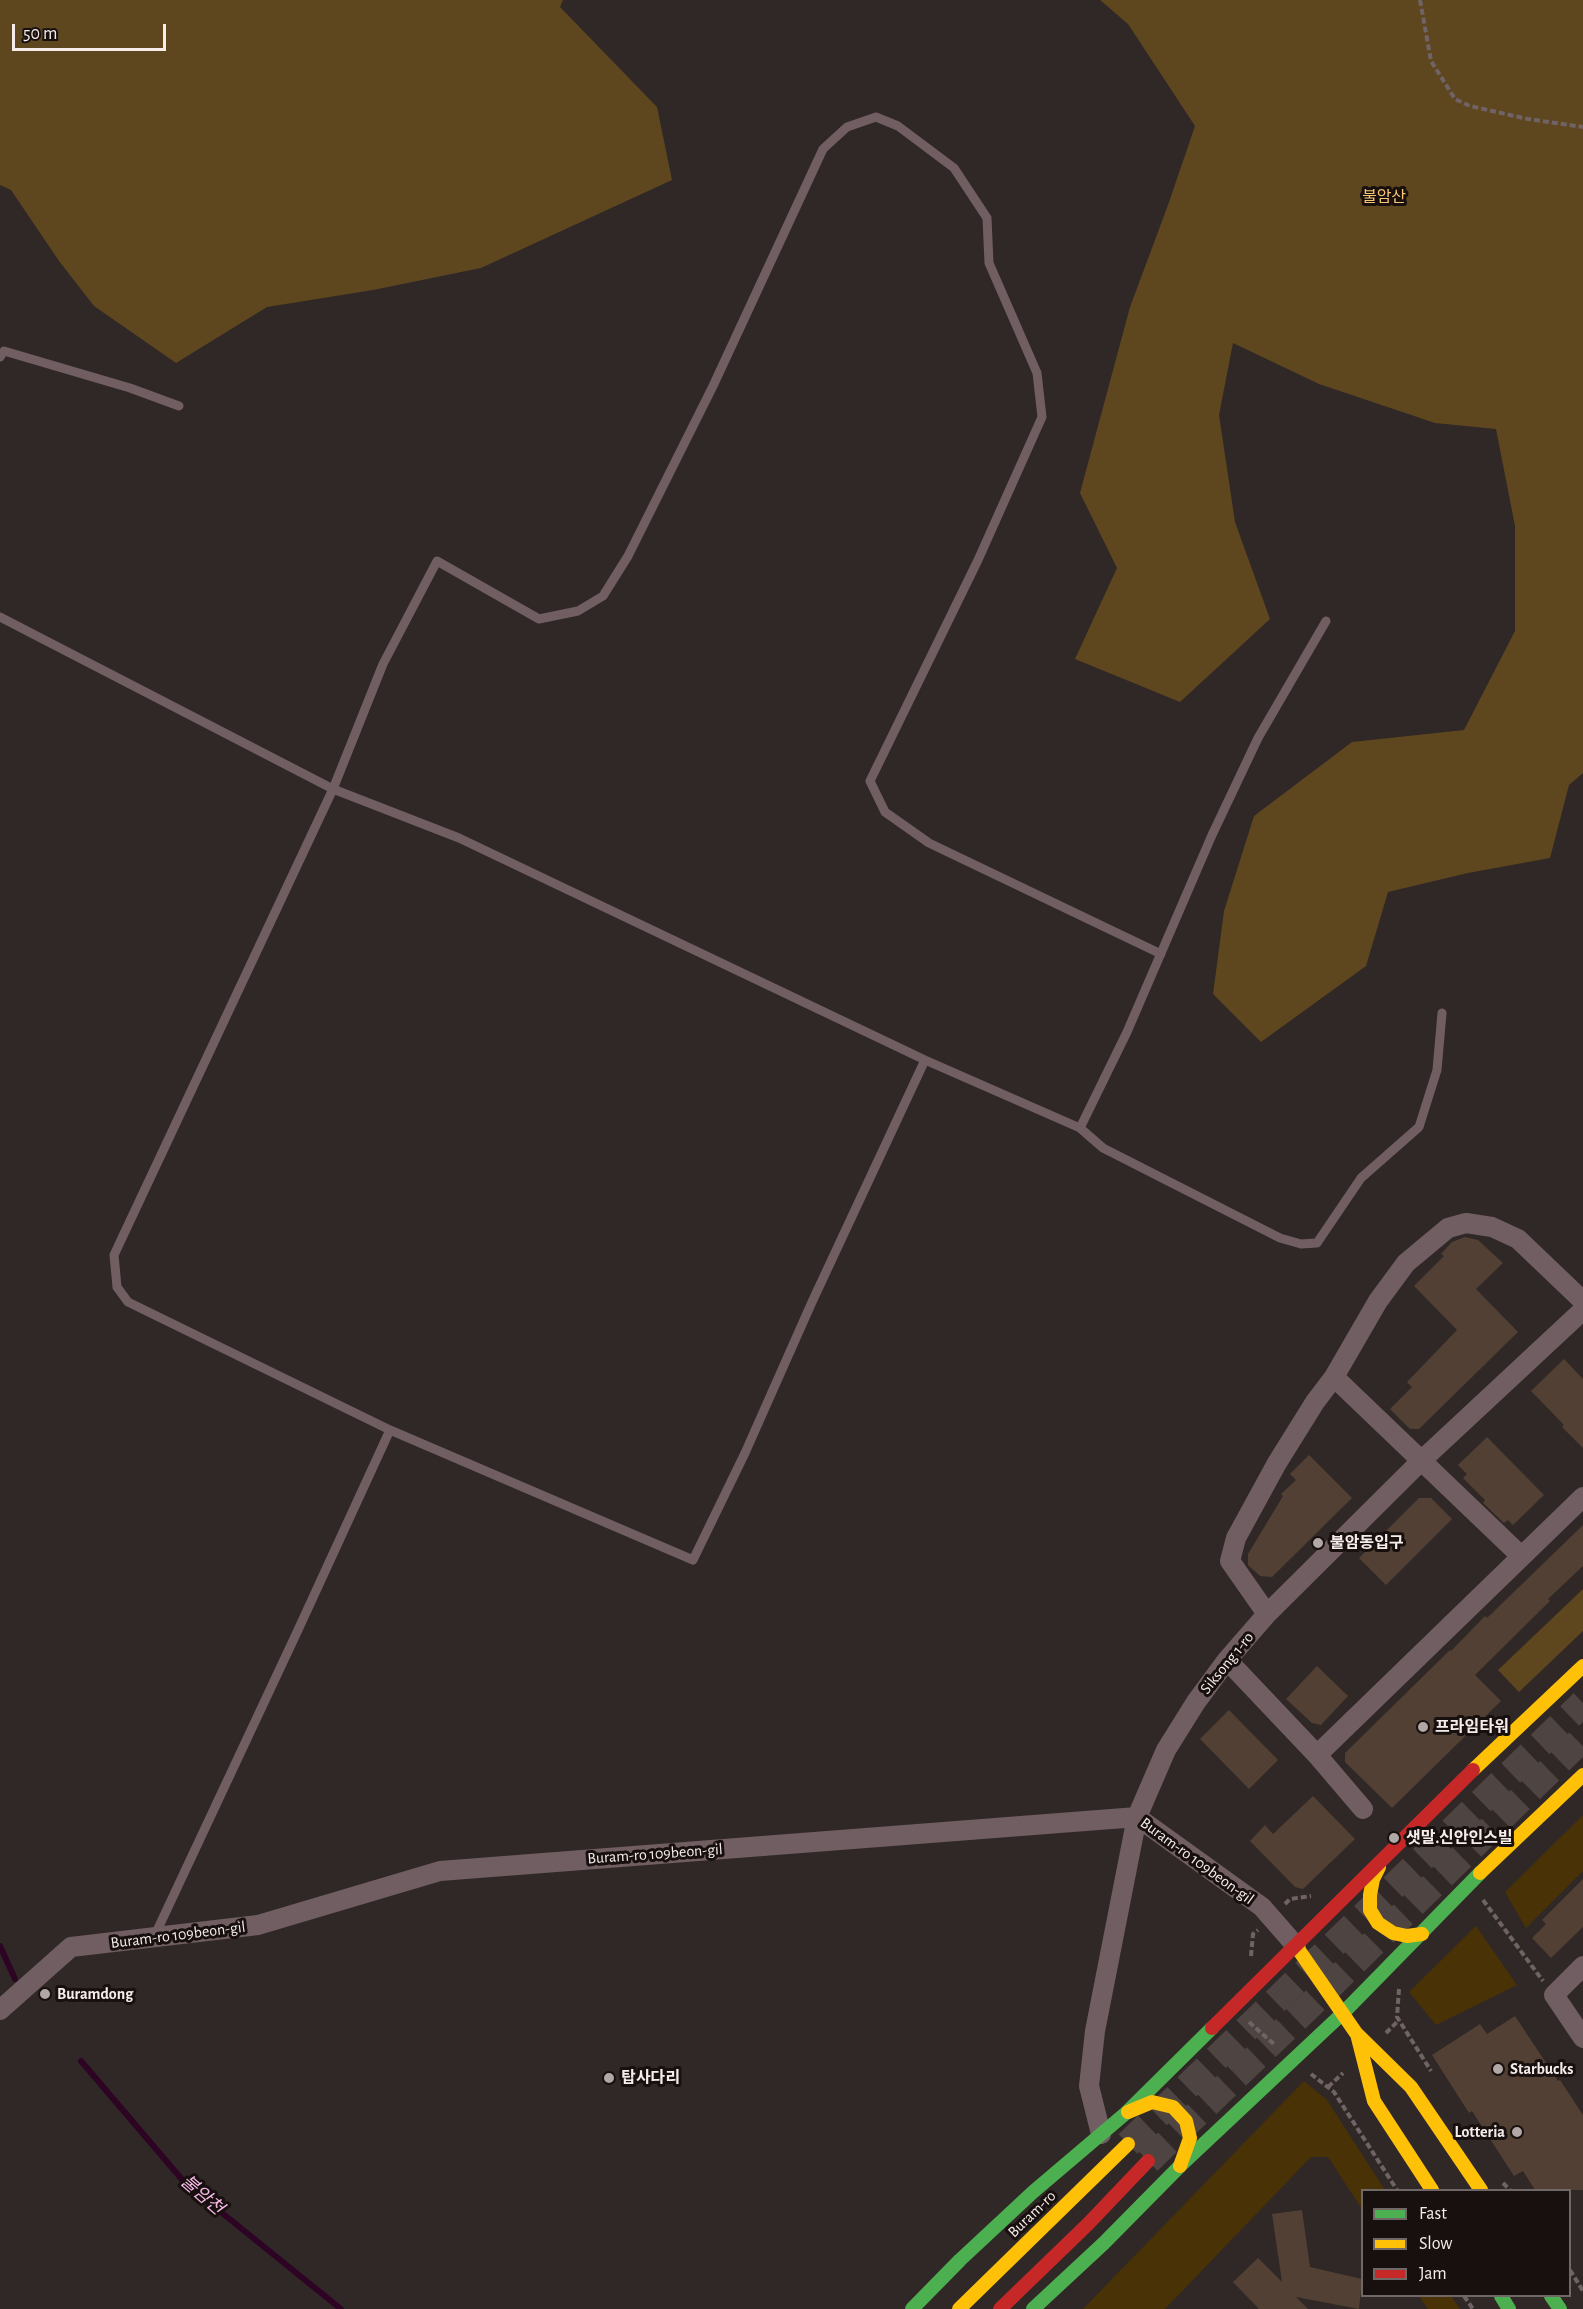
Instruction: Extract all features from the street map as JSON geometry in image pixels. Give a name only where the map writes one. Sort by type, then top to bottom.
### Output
[{"type":"street","points":[[1267,1614],[1230,1561],[1236,1538],[1277,1463],[1315,1402],[1334,1377],[1378,1301],[1406,1263],[1448,1228],[1466,1223],[1492,1227],[1518,1239],[1583,1302]]},
{"type":"street","name":"Siksong 1-ro","points":[[1101,2134],[1089,2086],[1095,2031],[1137,1817],[1166,1750],[1196,1702],[1227,1660],[1267,1614],[1420,1461],[1583,1310]]},
{"type":"street","points":[[1334,1377],[1521,1556]]},
{"type":"street","points":[[1317,1755],[1583,1497]]},
{"type":"street","points":[[1227,1660],[1317,1755],[1363,1809]]},
{"type":"street","points":[[912,2309],[1025,2200],[1126,2113],[1502,1742],[1583,1666]]},
{"type":"street","points":[[1033,2309],[1104,2243],[1179,2167],[1343,2013],[1470,1883],[1583,1775]]},
{"type":"street","name":"Buram-ro 109beon-gil","points":[[0,2010],[71,1947],[258,1925],[440,1870],[1137,1817],[1262,1907],[1296,1946]]},
{"type":"street","points":[[1381,1863],[1373,1879],[1370,1910],[1378,1923],[1392,1934],[1407,1936],[1422,1934]]},
{"type":"street","points":[[1296,1946],[1356,2033],[1411,2087],[1480,2189]]},
{"type":"street","points":[[1583,1966],[1554,1995],[1583,2038]]},
{"type":"street","points":[[1356,2033],[1374,2101],[1431,2189]]},
{"type":"street","points":[[1126,2113],[1152,2102],[1173,2107],[1186,2121],[1190,2138],[1179,2167]]},
{"type":"street","name":"Buram-ro","points":[[959,2309],[1128,2145]]},
{"type":"street","points":[[1000,2309],[1088,2224],[1148,2161]]},
{"type":"lane","points":[[925,1060],[812,1302],[745,1453],[693,1560],[390,1430],[128,1302],[117,1287],[114,1255],[333,789],[383,664],[437,561],[539,619],[578,611],[603,596],[628,556],[713,387],[823,149],[846,127],[876,117],[898,126],[954,168],[987,219],[989,263],[1037,373],[1042,417],[978,560],[870,781],[885,812],[929,843],[1161,954]]},
{"type":"lane","points":[[0,357],[4,351],[130,388],[179,406]]},
{"type":"lane","points":[[0,617],[333,789],[459,838],[925,1060],[1080,1128],[1103,1149],[1280,1238],[1301,1244],[1317,1243],[1361,1178],[1419,1127],[1437,1070],[1442,1013]]},
{"type":"lane","points":[[1080,1128],[1128,1032],[1212,835],[1258,738],[1326,621]]},
{"type":"lane","points":[[153,1939],[390,1430]]},
{"type":"path","points":[[1420,0],[1431,61],[1455,99],[1470,106],[1528,119],[1583,127]]},
{"type":"path","points":[[1470,1883],[1554,1995]]},
{"type":"path","points":[[1290,1899],[1317,1896]]},
{"type":"path","points":[[1400,1980],[1397,2017],[1436,2080]]},
{"type":"path","points":[[1233,2008],[1292,2061],[1334,2092],[1396,2189]]},
{"type":"path","points":[[1498,2179],[1509,2189]]},
{"type":"path","points":[[1571,2273],[1583,2291]]},
{"type":"shaded area","points":[[1583,1815],[1583,1871],[1526,1928],[1505,1892]]},
{"type":"shaded area","points":[[1476,1926],[1517,1985],[1436,2025],[1409,1992]]},
{"type":"shaded area","points":[[1304,2081],[1327,2100],[1384,2189],[1361,2189],[1361,2207],[1328,2157],[1311,2157],[1165,2309],[1083,2309]]},
{"type":"shaded area","points":[[1420,2297],[1452,2297],[1460,2309],[1428,2309]]},
{"type":"green space","points":[[0,0],[563,0],[560,7],[657,107],[672,180],[481,268],[373,290],[267,307],[176,363],[94,306],[59,261],[11,190],[0,185]]},
{"type":"green space","name":"불암산","points":[[1100,0],[1583,0],[1583,773],[1569,785],[1550,858],[1468,873],[1388,892],[1366,966],[1261,1042],[1213,994],[1224,911],[1254,816],[1352,742],[1464,730],[1515,631],[1515,526],[1496,429],[1435,423],[1319,384],[1233,343],[1219,415],[1235,522],[1270,619],[1180,702],[1075,659],[1117,568],[1080,493],[1130,307],[1195,126],[1128,24]]},
{"type":"green space","points":[[1583,1589],[1583,1631],[1519,1692],[1498,1670]]},
{"type":"building","points":[[1465,1237],[1478,1240],[1503,1263],[1476,1289],[1518,1332],[1419,1429],[1410,1429],[1390,1409],[1412,1387],[1407,1382],[1457,1330],[1414,1286],[1444,1256],[1441,1254],[1452,1242]]},
{"type":"building","points":[[1564,1359],[1583,1379],[1583,1448],[1531,1391]]},
{"type":"building","points":[[1487,1437],[1544,1495],[1513,1525],[1508,1520],[1504,1523],[1483,1503],[1485,1500],[1463,1478],[1467,1474],[1458,1465]]},
{"type":"building","points":[[1309,1455],[1352,1498],[1272,1577],[1260,1576],[1248,1565],[1248,1554],[1283,1496],[1281,1494],[1296,1480],[1290,1474]]},
{"type":"building","points":[[1419,1498],[1431,1498],[1452,1519],[1386,1585],[1359,1558]]},
{"type":"building","name":"프라임타워","points":[[1583,1525],[1583,1566],[1475,1675],[1501,1701],[1392,1808],[1345,1762],[1345,1753],[1485,1616],[1487,1618]]},
{"type":"building","points":[[1317,1666],[1348,1696],[1321,1725],[1312,1723],[1286,1699]]},
{"type":"building","points":[[1229,1710],[1278,1760],[1249,1789],[1200,1739]]},
{"type":"building","points":[[1313,1796],[1355,1839],[1303,1889],[1295,1887],[1250,1841],[1265,1825],[1273,1834]]},
{"type":"building","points":[[1583,1879],[1583,1927],[1551,1958],[1532,1938],[1546,1924],[1542,1920]]},
{"type":"building","points":[[1515,2016],[1583,2115],[1583,2190],[1534,2189],[1523,2171],[1514,2176],[1472,2111],[1469,2113],[1432,2055],[1480,2024],[1487,2034]]},
{"type":"building","points":[[1302,2210],[1310,2267],[1361,2279],[1359,2309],[1296,2297],[1308,2309],[1259,2309],[1233,2282],[1258,2258],[1282,2282],[1272,2214]]},
{"type":"waterway","points":[[0,1946],[15,1979]]},
{"type":"waterway","name":"불암천","points":[[81,2061],[185,2183],[341,2309]]},
{"type":"tunnel","points":[[1128,2144],[1583,1703]]},
{"type":"tunnel","points":[[1148,2161],[1583,1738]]},
{"type":"traffic: fast","points":[[1033,2309],[1104,2243],[1179,2167],[1343,2013],[1480,1873]]},
{"type":"traffic: fast","points":[[912,2309],[960,2260],[1033,2192],[1126,2113],[1212,2028]]},
{"type":"traffic: fast","points":[[1502,2297],[1509,2309]]},
{"type":"traffic: fast","points":[[1552,2297],[1560,2309]]},
{"type":"traffic: slow","points":[[1473,1770],[1583,1666]]},
{"type":"traffic: slow","points":[[1480,1873],[1583,1775]]},
{"type":"traffic: slow","points":[[1379,1867],[1373,1879],[1370,1895],[1370,1910],[1378,1923],[1393,1933],[1407,1936],[1422,1934]]},
{"type":"traffic: slow","points":[[1296,1946],[1356,2033],[1411,2087],[1480,2189]]},
{"type":"traffic: slow","points":[[1357,2034],[1374,2101],[1431,2189]]},
{"type":"traffic: slow","points":[[1128,2112],[1152,2102],[1173,2107],[1186,2121],[1190,2138],[1180,2166]]},
{"type":"traffic: slow","points":[[959,2309],[1128,2144]]},
{"type":"traffic: jam","points":[[1212,2028],[1473,1770]]},
{"type":"traffic: jam","points":[[1000,2309],[1088,2224],[1148,2161]]},
{"type":"place","name":"불암동입구","points":[[1318,1543]]},
{"type":"place","name":"프라임타워","points":[[1423,1727]]},
{"type":"place","name":"샛말.신안인스빌","points":[[1394,1838]]},
{"type":"place","name":"Buramdong","points":[[45,1994]]},
{"type":"place","name":"Starbucks","points":[[1498,2069]]},
{"type":"place","name":"탑사다리","points":[[609,2078]]},
{"type":"place","name":"Lotteria","points":[[1517,2132]]}]
